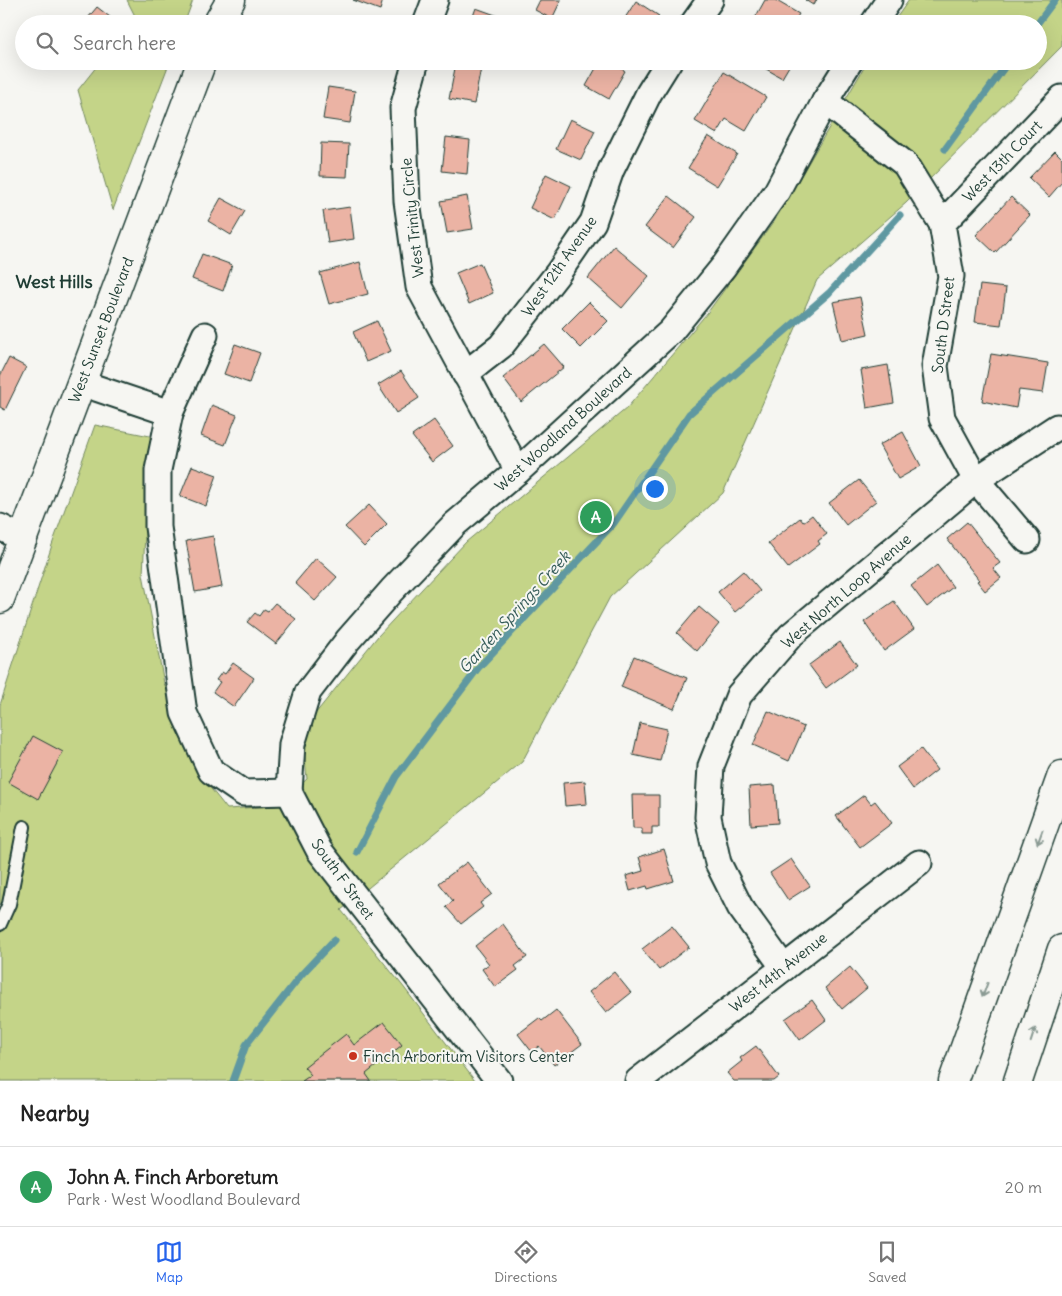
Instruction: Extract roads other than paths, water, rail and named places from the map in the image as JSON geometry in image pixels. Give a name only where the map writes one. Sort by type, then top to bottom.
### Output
[{"type":"main road","points":[[220,15],[225,0]]},
{"type":"main road","points":[[222,15],[231,0]]},
{"type":"main road","name":"West Sunset Boulevard","points":[[0,599],[199,70]]},
{"type":"main road","points":[[953,1081],[1062,775]]},
{"type":"main road","points":[[1018,1081],[1062,949]]},
{"type":"street","points":[[429,15],[435,0]]},
{"type":"street","points":[[699,15],[710,0]]},
{"type":"street","points":[[879,15],[888,0]]},
{"type":"street","name":"West Trinity Circle","points":[[414,70],[403,108],[407,201],[419,287],[518,471]]},
{"type":"street","name":"West 12th Avenue","points":[[465,374],[501,346],[558,274],[593,222],[611,170],[649,93],[663,70]]},
{"type":"street","name":"West Woodland Boulevard","points":[[289,792],[292,744],[308,692],[348,640],[392,590],[455,524],[518,471],[671,330],[724,266],[777,191],[825,101],[844,70]]},
{"type":"street","name":"West 13th Court","points":[[942,224],[1062,98]]},
{"type":"street","name":"South D Street","points":[[825,101],[905,164],[942,224],[950,276],[935,366],[942,418],[976,480],[1027,540]]},
{"type":"street","points":[[206,335],[170,413],[158,470],[158,527],[184,713],[211,771],[243,793],[289,792]]},
{"type":"street","points":[[81,383],[170,413]]},
{"type":"street","name":"West North Loop Avenue","points":[[784,968],[740,907],[718,863],[708,817],[711,766],[739,695],[791,635],[976,480],[1057,427]]},
{"type":"street","points":[[0,527],[24,539]]},
{"type":"street","name":"South F Street","points":[[289,792],[319,850],[499,1081]]},
{"type":"street","name":"West 14th Avenue","points":[[638,1081],[919,863]]},
{"type":"lane","points":[[0,924],[9,904],[24,826]]},
{"type":"waterway","name":"Garden Springs Creek","points":[[1044,15],[1055,0]]},
{"type":"waterway","name":"Garden Springs Creek","points":[[945,149],[1002,70]]},
{"type":"waterway","name":"Garden Springs Creek","points":[[357,852],[396,777],[479,667],[614,523],[689,414],[829,293],[900,215]]},
{"type":"waterway","name":"Garden Springs Creek","points":[[233,1081],[246,1045],[301,975],[334,940]]},
{"type":"place","name":"John A. Finch Arboretum","points":[[596,517]]},
{"type":"place","name":"Finch Arboritum Visitors Center","points":[[353,1056]]},
{"type":"district","name":"West Hills","points":[[54,281]]}]
